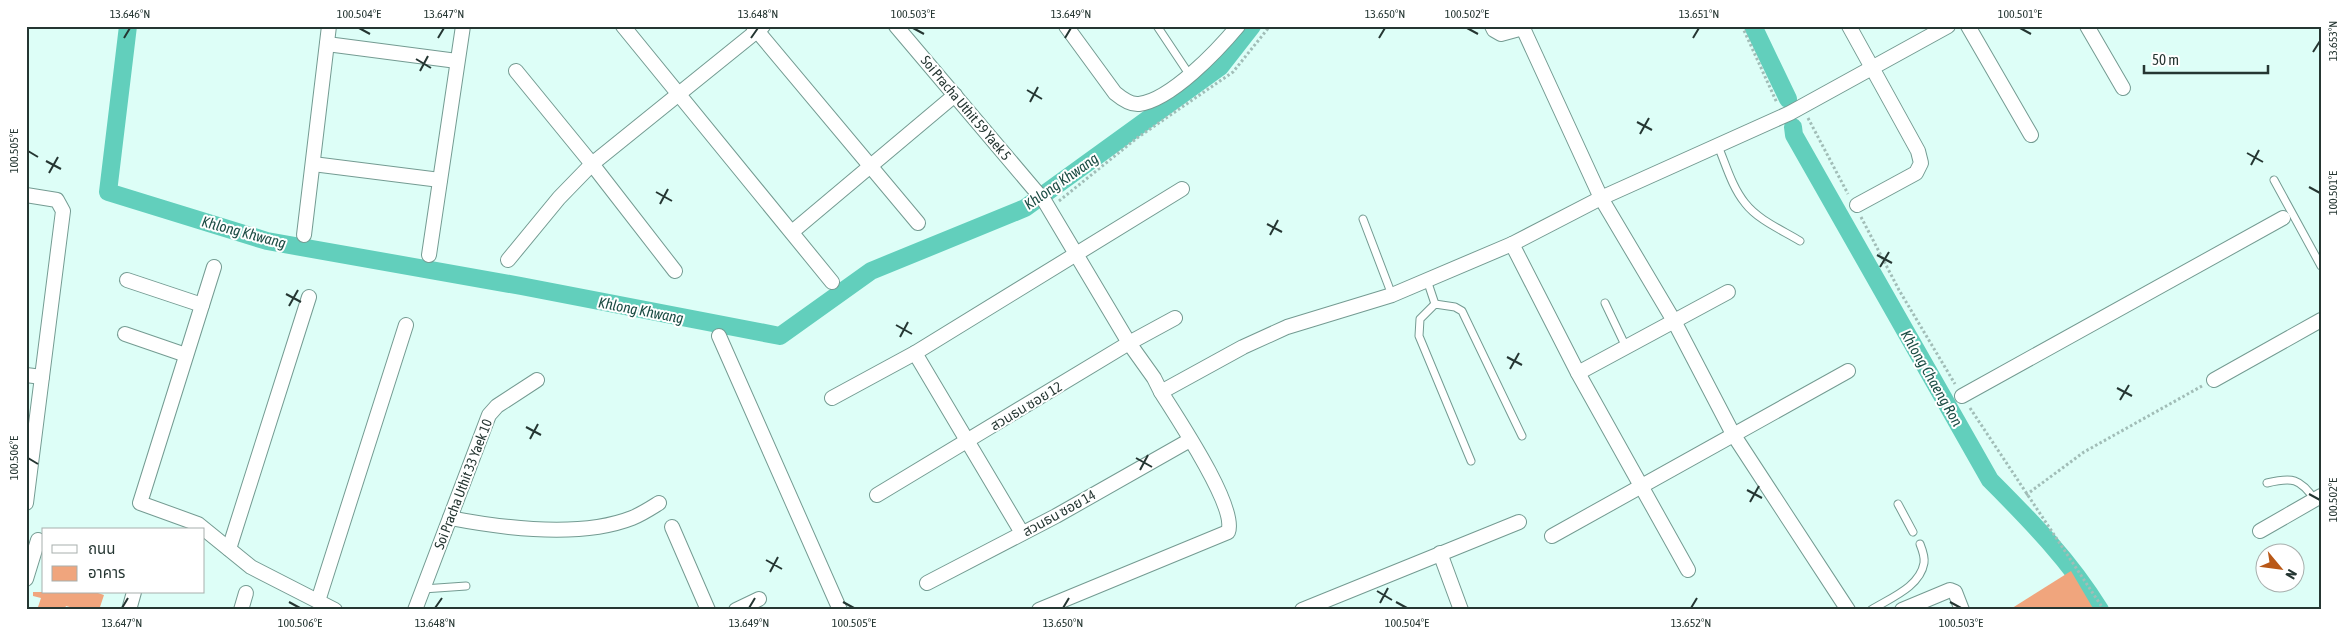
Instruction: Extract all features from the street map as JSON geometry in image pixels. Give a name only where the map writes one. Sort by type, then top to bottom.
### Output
[{"type":"street","points":[[304,236],[329,26]]},
{"type":"street","points":[[429,254],[463,26]]},
{"type":"street","points":[[623,26],[832,282]]},
{"type":"street","name":"Soi Pracha Uthit 59 Yaek 5","points":[[896,26],[1043,201],[1129,343],[1154,378],[1208,470],[1229,517],[1230,528],[1227,534],[1039,610]]},
{"type":"street","points":[[1066,26],[1115,93],[1131,103],[1139,104],[1159,96],[1189,74],[1215,53],[1238,26]]},
{"type":"street","points":[[1492,26],[1494,30],[1501,34],[1522,27],[1600,198],[1674,321],[1733,434],[1848,610]]},
{"type":"street","points":[[1850,26],[1918,151],[1921,163],[1916,174],[1856,206]]},
{"type":"street","points":[[1161,392],[1242,347],[1287,328],[1392,295],[1512,244],[1600,198],[1784,116],[1948,26]]},
{"type":"street","points":[[1968,26],[2031,135]]},
{"type":"street","points":[[2086,26],[2123,88]]},
{"type":"street","points":[[508,260],[559,198],[592,164],[757,28],[918,223]]},
{"type":"street","points":[[327,44],[457,61]]},
{"type":"street","points":[[516,71],[592,164],[675,271]]},
{"type":"street","points":[[792,232],[955,95]]},
{"type":"street","points":[[313,164],[440,180]]},
{"type":"street","points":[[832,398],[915,354],[1182,189]]},
{"type":"street","points":[[26,196],[57,200],[61,204],[63,211],[26,503]]},
{"type":"street","points":[[1962,396],[2283,218]]},
{"type":"street","points":[[1512,244],[1578,373],[1688,570]]},
{"type":"street","points":[[203,528],[198,524],[140,503],[214,267]]},
{"type":"street","points":[[127,280],[202,304]]},
{"type":"street","points":[[1578,373],[1728,292]]},
{"type":"street","points":[[229,549],[309,297]]},
{"type":"street","name":"สวนธน ซอย 12","points":[[877,495],[1129,343],[1175,318]]},
{"type":"street","points":[[2214,380],[2321,320]]},
{"type":"street","points":[[318,601],[406,325]]},
{"type":"street","points":[[125,334],[186,355]]},
{"type":"street","points":[[719,336],[840,610]]},
{"type":"street","points":[[915,354],[1022,533]]},
{"type":"street","points":[[1552,536],[1848,371]]},
{"type":"street","points":[[26,375],[42,377]]},
{"type":"street","name":"Soi Pracha Uthit 33 Yaek 10","points":[[415,610],[488,415],[497,406],[537,380]]},
{"type":"street","name":"สวนธน ซอย 14","points":[[927,583],[1190,440]]},
{"type":"street","points":[[2260,531],[2318,498]]},
{"type":"street","points":[[450,518],[494,526],[538,529],[594,526],[632,518],[659,503]]},
{"type":"street","points":[[1302,610],[1519,522]]},
{"type":"street","points":[[672,527],[708,610]]},
{"type":"street","points":[[205,530],[251,567],[335,610]]},
{"type":"street","points":[[26,579],[38,540]]},
{"type":"street","points":[[1440,553],[1461,610]]},
{"type":"street","points":[[1902,610],[1950,590],[1955,592],[1962,610]]},
{"type":"street","points":[[129,610],[133,594]]},
{"type":"street","points":[[241,610],[246,594]]},
{"type":"street","points":[[736,610],[759,599]]},
{"type":"lane","points":[[1157,26],[1189,74]]},
{"type":"lane","points":[[1718,146],[1737,190],[1746,204],[1762,218],[1800,241]]},
{"type":"lane","points":[[2274,180],[2321,266]]},
{"type":"lane","points":[[1363,219],[1392,295]]},
{"type":"lane","points":[[1427,280],[1435,304]]},
{"type":"lane","points":[[1435,304],[1454,307],[1462,311],[1522,436]]},
{"type":"lane","points":[[1435,304],[1420,319],[1419,336],[1471,461]]},
{"type":"lane","points":[[1605,304],[1626,347]]},
{"type":"lane","points":[[2267,483],[2292,480],[2304,485],[2318,498]]},
{"type":"lane","points":[[1898,504],[1913,532]]},
{"type":"lane","points":[[1871,610],[1911,585],[1920,576],[1925,561],[1920,544]]},
{"type":"lane","points":[[423,589],[466,586]]},
{"type":"path","points":[[1043,201],[1232,72],[1270,26]]},
{"type":"path","points":[[1742,26],[1784,116]]},
{"type":"path","points":[[1802,106],[1899,290],[1962,396],[2104,610]]},
{"type":"path","points":[[2026,495],[2084,452],[2214,380]]},
{"type":"building","points":[[2071,571],[2094,610],[2009,610]]},
{"type":"building","points":[[33,592],[42,592],[42,594],[104,595],[99,610],[81,610],[66,606],[64,610],[37,610],[41,598],[33,596]]},
{"type":"waterway","name":"Khlong Khwang","points":[[128,26],[108,192],[267,241],[521,286],[780,336],[871,271],[1025,208],[1220,67],[1252,26]]},
{"type":"waterway","name":"Khlong Chaeng Ron","points":[[1753,26],[1788,99]]},
{"type":"waterway","name":"Khlong Chaeng Ron","points":[[1793,127],[1794,135],[1990,480],[2063,558],[2100,610]]}]
